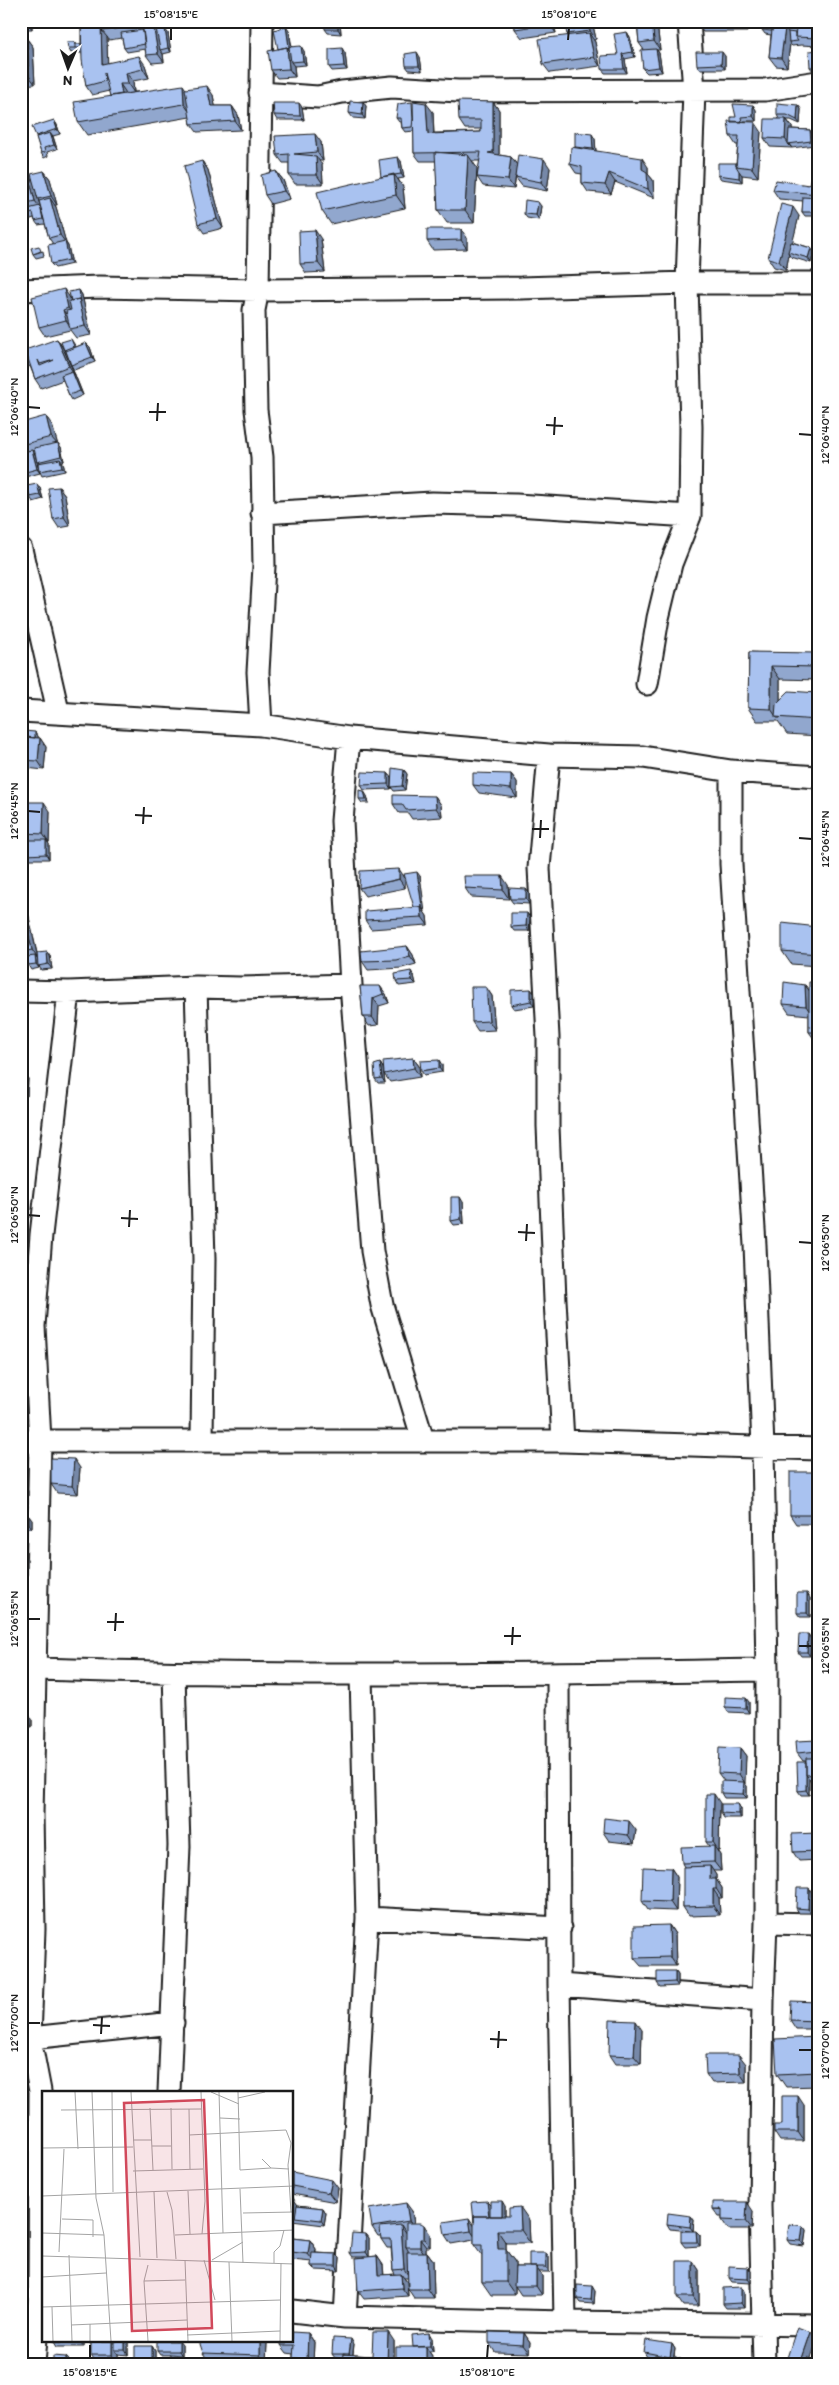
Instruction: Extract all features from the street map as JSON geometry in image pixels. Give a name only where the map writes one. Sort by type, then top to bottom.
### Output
[{"type":"street","points":[[261,725],[258,672],[264,566],[262,456],[256,410],[254,310],[258,290],[262,21]]},
{"type":"street","points":[[647,684],[658,618],[671,564],[690,516],[691,427],[687,284],[694,91],[689,21]]},
{"type":"street","points":[[260,93],[318,97],[342,92],[392,87],[458,91],[765,90],[818,82]]},
{"type":"street","points":[[21,290],[99,287],[258,290],[521,288],[818,283]]},
{"type":"street","points":[[262,513],[432,503],[516,505],[690,516]]},
{"type":"street","points":[[21,549],[58,711]]},
{"type":"street","points":[[21,710],[261,725],[350,738],[549,755],[643,757],[731,771],[818,777]]},
{"type":"street","points":[[350,738],[342,821],[351,985],[372,1251],[382,1305],[423,1440]]},
{"type":"street","points":[[549,755],[539,868],[548,1037],[548,1126],[555,1300],[563,1441]]},
{"type":"street","points":[[731,771],[730,864],[755,1245],[763,1448],[767,1670],[766,1924],[760,2206],[764,2364]]},
{"type":"street","points":[[21,991],[69,992],[196,987],[241,988],[351,985]]},
{"type":"street","points":[[196,987],[204,1259],[202,1440]]},
{"type":"street","points":[[34,2364],[41,2299],[40,2092],[26,2039],[34,1929],[32,1814],[36,1669],[31,1441],[34,1326],[41,1234],[69,992]]},
{"type":"street","points":[[31,1441],[563,1441],[818,1449]]},
{"type":"street","points":[[36,1669],[361,1675],[767,1670]]},
{"type":"street","points":[[169,2091],[179,1846],[174,1673]]},
{"type":"street","points":[[558,1673],[559,1985],[565,2322]]},
{"type":"street","points":[[345,2317],[367,1918],[361,1675]]},
{"type":"street","points":[[367,1918],[560,1928]]},
{"type":"street","points":[[766,1924],[818,1924]]},
{"type":"street","points":[[559,1985],[763,2000]]},
{"type":"street","points":[[26,2039],[173,2022]]},
{"type":"street","points":[[294,2311],[345,2317],[818,2325]]},
{"type":"building","points":[[81,21],[141,21],[142,25],[102,31],[101,23],[102,64],[139,56],[143,69],[126,73],[128,84],[120,84],[122,94],[110,96],[104,73],[105,81],[86,86],[82,60]]},
{"type":"building","points":[[324,21],[337,21],[338,29],[325,29]]},
{"type":"building","points":[[515,21],[549,21],[549,24],[515,29]]},
{"type":"building","points":[[565,21],[588,21],[590,31],[567,34]]},
{"type":"building","points":[[637,21],[652,21],[654,41],[639,43]]},
{"type":"building","points":[[696,21],[741,21],[741,23],[697,24]]},
{"type":"building","points":[[763,21],[773,21],[772,31],[762,30]]},
{"type":"building","points":[[773,21],[818,21],[817,38],[795,37],[796,28],[785,28],[781,58],[769,57]]},
{"type":"building","points":[[153,24],[158,54],[146,55],[142,25]]},
{"type":"building","points":[[286,26],[289,47],[278,49],[274,30]]},
{"type":"building","points":[[156,28],[165,29],[168,48],[160,50]]},
{"type":"building","points":[[143,30],[145,44],[124,48],[121,33]]},
{"type":"building","points":[[627,32],[632,52],[622,54],[624,69],[602,69],[601,56],[618,55],[614,34]]},
{"type":"building","points":[[788,32],[795,33],[798,41],[789,42]]},
{"type":"building","points":[[589,33],[594,57],[543,64],[539,39]]},
{"type":"building","points":[[21,39],[27,39],[29,76],[21,76]]},
{"type":"building","points":[[67,42],[75,42],[75,48],[68,48]]},
{"type":"building","points":[[76,44],[81,44],[81,48],[76,48]]},
{"type":"building","points":[[301,46],[303,61],[291,62],[289,47]]},
{"type":"building","points":[[287,47],[289,69],[271,70],[268,51]]},
{"type":"building","points":[[342,48],[344,66],[329,67],[329,49]]},
{"type":"building","points":[[656,49],[659,67],[643,69],[641,50]]},
{"type":"building","points":[[818,50],[818,67],[810,67],[809,51]]},
{"type":"building","points":[[417,52],[419,66],[406,66],[405,54]]},
{"type":"building","points":[[696,52],[722,52],[721,64],[697,65]]},
{"type":"building","points":[[183,85],[184,104],[78,122],[74,102]]},
{"type":"building","points":[[207,86],[211,106],[232,106],[235,121],[191,124],[185,89]]},
{"type":"building","points":[[350,101],[363,102],[362,115],[349,113]]},
{"type":"building","points":[[413,101],[426,103],[428,134],[481,132],[481,120],[459,120],[458,101],[493,102],[493,152],[488,153],[511,157],[508,180],[477,177],[481,152],[414,153]]},
{"type":"building","points":[[412,102],[412,127],[402,128],[401,118],[396,118],[398,104]]},
{"type":"building","points":[[273,103],[299,103],[300,116],[274,115]]},
{"type":"building","points":[[777,103],[798,105],[797,120],[787,115],[777,115]]},
{"type":"building","points":[[733,104],[753,105],[753,116],[741,117],[742,122],[731,122],[731,117],[736,117]]},
{"type":"building","points":[[765,119],[786,119],[785,139],[764,138]]},
{"type":"building","points":[[54,120],[57,129],[36,136],[32,127]]},
{"type":"building","points":[[728,121],[755,122],[752,168],[736,166],[739,136],[730,136]]},
{"type":"building","points":[[789,129],[810,130],[811,141],[788,144]]},
{"type":"building","points":[[575,132],[592,134],[593,149],[575,147]]},
{"type":"building","points":[[50,133],[54,145],[44,148],[45,152],[41,153],[36,137]]},
{"type":"building","points":[[315,134],[317,152],[294,154],[316,156],[317,175],[289,175],[289,154],[277,155],[275,136]]},
{"type":"building","points":[[571,147],[642,158],[642,169],[647,172],[648,189],[609,173],[605,185],[582,183],[582,167],[570,164]]},
{"type":"building","points":[[435,152],[468,155],[465,210],[438,210]]},
{"type":"building","points":[[518,155],[544,159],[541,182],[515,177]]},
{"type":"building","points":[[398,157],[401,174],[381,177],[379,160]]},
{"type":"building","points":[[202,161],[217,219],[198,224],[184,166]]},
{"type":"building","points":[[718,163],[736,163],[739,178],[718,175]]},
{"type":"building","points":[[813,167],[818,167],[818,194],[773,190],[776,180],[809,185]]},
{"type":"building","points":[[27,171],[35,201],[23,204],[21,173]]},
{"type":"building","points":[[44,171],[51,196],[38,199],[31,174]]},
{"type":"building","points":[[276,171],[284,191],[265,195],[261,175]]},
{"type":"building","points":[[394,174],[396,195],[322,211],[317,192]]},
{"type":"building","points":[[803,197],[818,198],[818,212],[802,212]]},
{"type":"building","points":[[50,198],[60,235],[49,238],[39,201]]},
{"type":"building","points":[[525,200],[538,202],[536,215],[524,214]]},
{"type":"building","points":[[781,204],[793,207],[779,261],[768,258]]},
{"type":"building","points":[[40,206],[43,219],[35,221],[33,213],[25,215],[24,210]]},
{"type":"building","points":[[427,229],[461,229],[461,240],[427,241]]},
{"type":"building","points":[[315,230],[318,263],[300,264],[299,231]]},
{"type":"building","points":[[65,241],[69,260],[51,264],[48,245]]},
{"type":"building","points":[[791,242],[811,248],[808,258],[788,252]]},
{"type":"building","points":[[39,246],[41,251],[33,254],[31,248]]},
{"type":"building","points":[[64,289],[68,308],[63,310],[66,320],[39,327],[32,297]]},
{"type":"building","points":[[79,290],[81,302],[79,299],[71,301],[69,292]]},
{"type":"building","points":[[79,299],[85,326],[70,329],[66,311],[71,310],[69,301]]},
{"type":"building","points":[[57,339],[69,366],[35,379],[25,350]],"holes":[[[38,360],[40,364],[54,360],[40,366]]]},
{"type":"building","points":[[71,339],[74,346],[64,350],[61,342]]},
{"type":"building","points":[[86,343],[92,357],[71,365],[66,351]]},
{"type":"building","points":[[27,356],[28,361],[22,363],[21,358]]},
{"type":"building","points":[[72,371],[80,391],[69,395],[61,375]]},
{"type":"building","points":[[46,416],[51,437],[21,445],[21,423]]},
{"type":"building","points":[[58,443],[61,456],[37,462],[34,448]]},
{"type":"building","points":[[32,450],[37,469],[22,473],[21,452]]},
{"type":"building","points":[[60,459],[62,467],[39,471],[38,463]]},
{"type":"building","points":[[37,484],[40,495],[30,497],[27,486]]},
{"type":"building","points":[[59,487],[64,517],[53,519],[48,488]]},
{"type":"building","points":[[749,652],[816,653],[816,667],[771,666],[771,709],[748,708]]},
{"type":"building","points":[[789,691],[818,693],[818,720],[775,717],[776,704]]},
{"type":"building","points":[[24,731],[35,732],[35,738],[24,737]]},
{"type":"building","points":[[22,737],[40,738],[38,761],[21,760]]},
{"type":"building","points":[[392,768],[404,770],[402,786],[391,787]]},
{"type":"building","points":[[362,772],[388,773],[388,784],[361,785]]},
{"type":"building","points":[[473,773],[511,774],[511,789],[473,785]]},
{"type":"building","points":[[359,790],[364,791],[366,799],[359,799]]},
{"type":"building","points":[[393,795],[435,796],[436,808],[406,810],[402,804],[393,804]]},
{"type":"building","points":[[25,802],[44,802],[43,834],[24,833]]},
{"type":"building","points":[[26,840],[46,840],[46,854],[26,855]]},
{"type":"building","points":[[399,869],[399,879],[359,888],[360,871]]},
{"type":"building","points":[[417,872],[422,907],[414,907],[404,874]]},
{"type":"building","points":[[464,876],[502,876],[503,890],[465,888]]},
{"type":"building","points":[[509,888],[526,889],[526,899],[510,899]]},
{"type":"building","points":[[21,902],[32,950],[23,952],[21,945]]},
{"type":"building","points":[[421,907],[422,917],[365,920],[365,911]]},
{"type":"building","points":[[511,913],[527,913],[526,926],[511,927]]},
{"type":"building","points":[[782,923],[818,927],[818,954],[782,951]]},
{"type":"building","points":[[407,946],[410,956],[396,960],[362,961],[361,951]]},
{"type":"building","points":[[47,952],[48,964],[38,966],[37,953]]},
{"type":"building","points":[[35,956],[36,964],[28,965],[27,957]]},
{"type":"building","points":[[411,971],[412,980],[396,981],[395,974]]},
{"type":"building","points":[[784,982],[805,985],[806,1006],[783,1004]]},
{"type":"building","points":[[809,982],[818,982],[818,1032],[809,1032]]},
{"type":"building","points":[[360,986],[380,986],[383,994],[373,998],[372,1017],[363,1017]]},
{"type":"building","points":[[471,987],[486,987],[489,1021],[472,1022]]},
{"type":"building","points":[[531,989],[531,1001],[511,1005],[511,990]]},
{"type":"building","points":[[21,1044],[24,1050],[23,1061],[21,1061]]},
{"type":"building","points":[[413,1058],[414,1068],[384,1074],[383,1061]]},
{"type":"building","points":[[439,1060],[439,1068],[421,1071],[420,1061]]},
{"type":"building","points":[[380,1063],[382,1078],[375,1079],[374,1065]]},
{"type":"building","points":[[21,1074],[25,1074],[24,1092],[21,1091]]},
{"type":"building","points":[[451,1197],[460,1197],[461,1219],[451,1221]]},
{"type":"building","points":[[51,1458],[74,1459],[72,1486],[51,1484]]},
{"type":"building","points":[[790,1472],[815,1472],[815,1515],[790,1515]]},
{"type":"building","points":[[21,1486],[25,1486],[25,1499],[21,1499]]},
{"type":"building","points":[[21,1501],[25,1501],[24,1522],[21,1522]]},
{"type":"building","points":[[25,1516],[29,1516],[29,1524],[25,1524]]},
{"type":"building","points":[[797,1593],[807,1593],[807,1613],[797,1613]]},
{"type":"building","points":[[816,1612],[818,1612],[818,1625],[816,1625]]},
{"type":"building","points":[[799,1634],[808,1634],[807,1652],[798,1652]]},
{"type":"building","points":[[725,1697],[746,1698],[746,1708],[725,1707]]},
{"type":"building","points":[[21,1698],[23,1698],[22,1753],[21,1753]]},
{"type":"building","points":[[24,1714],[29,1714],[29,1722],[24,1723]]},
{"type":"building","points":[[818,1740],[818,1751],[797,1753],[796,1741]]},
{"type":"building","points":[[719,1747],[740,1748],[739,1774],[718,1773]]},
{"type":"building","points":[[806,1758],[818,1758],[818,1774],[806,1775]]},
{"type":"building","points":[[797,1762],[806,1762],[806,1790],[798,1791]]},
{"type":"building","points":[[721,1781],[744,1782],[743,1794],[721,1793]]},
{"type":"building","points":[[706,1794],[714,1794],[713,1842],[706,1842]]},
{"type":"building","points":[[721,1804],[738,1804],[738,1814],[721,1813]]},
{"type":"building","points":[[604,1818],[629,1821],[628,1835],[603,1832]]},
{"type":"building","points":[[818,1833],[818,1851],[793,1852],[792,1834]]},
{"type":"building","points":[[714,1846],[714,1862],[682,1863],[681,1847]]},
{"type":"building","points":[[710,1866],[710,1879],[716,1879],[716,1889],[713,1889],[713,1906],[683,1907],[683,1867]]},
{"type":"building","points":[[643,1867],[671,1868],[670,1902],[642,1901]]},
{"type":"building","points":[[814,1883],[818,1883],[818,1904],[815,1904]]},
{"type":"building","points":[[797,1888],[809,1888],[808,1909],[796,1908]]},
{"type":"building","points":[[669,1925],[670,1957],[634,1958],[634,1926]]},
{"type":"building","points":[[657,1971],[675,1971],[675,1982],[657,1983]]},
{"type":"building","points":[[791,2001],[818,2002],[818,2021],[790,2020]]},
{"type":"building","points":[[610,2020],[636,2021],[634,2056],[609,2055]]},
{"type":"building","points":[[817,2037],[818,2072],[777,2074],[775,2039]]},
{"type":"building","points":[[705,2055],[739,2055],[740,2073],[706,2074]]},
{"type":"building","points":[[782,2096],[798,2096],[798,2132],[774,2132],[774,2125],[782,2125]]},
{"type":"building","points":[[294,2172],[332,2180],[329,2193],[294,2186]]},
{"type":"building","points":[[487,2201],[489,2216],[474,2216],[474,2222],[472,2202]]},
{"type":"building","points":[[490,2201],[502,2201],[502,2216],[490,2216]]},
{"type":"building","points":[[713,2202],[747,2202],[746,2221],[722,2220],[722,2209],[713,2209]]},
{"type":"building","points":[[406,2203],[409,2221],[372,2227],[369,2209]]},
{"type":"building","points":[[297,2205],[323,2208],[321,2220],[295,2217]]},
{"type":"building","points":[[520,2207],[521,2230],[497,2230],[498,2249],[506,2249],[506,2282],[482,2282],[482,2245],[474,2245],[474,2216],[509,2216],[509,2208]]},
{"type":"building","points":[[668,2213],[691,2216],[690,2227],[667,2224]]},
{"type":"building","points":[[469,2218],[471,2231],[445,2235],[443,2222]]},
{"type":"building","points":[[406,2223],[421,2223],[424,2225],[424,2239],[420,2239],[420,2247],[406,2247]]},
{"type":"building","points":[[789,2224],[803,2226],[801,2241],[787,2240]]},
{"type":"building","points":[[401,2225],[404,2269],[393,2270],[391,2239],[381,2239],[380,2227]]},
{"type":"building","points":[[681,2231],[696,2231],[697,2242],[681,2242]]},
{"type":"building","points":[[352,2233],[366,2234],[366,2252],[350,2253]]},
{"type":"building","points":[[294,2238],[310,2240],[308,2254],[294,2252]]},
{"type":"building","points":[[407,2252],[427,2252],[428,2289],[408,2289]]},
{"type":"building","points":[[312,2253],[336,2254],[336,2266],[311,2266]]},
{"type":"building","points":[[529,2253],[546,2253],[546,2267],[529,2267]]},
{"type":"building","points":[[377,2256],[378,2275],[401,2274],[402,2288],[358,2291],[356,2258]]},
{"type":"building","points":[[677,2261],[693,2261],[693,2297],[677,2297]]},
{"type":"building","points":[[729,2266],[748,2267],[748,2279],[729,2278]]},
{"type":"building","points":[[515,2267],[536,2267],[536,2286],[514,2286]]},
{"type":"building","points":[[577,2285],[592,2286],[591,2300],[577,2299]]},
{"type":"building","points":[[741,2287],[741,2303],[723,2304],[723,2288]]},
{"type":"building","points":[[797,2327],[811,2332],[800,2364],[785,2364]]},
{"type":"building","points":[[294,2332],[308,2333],[307,2359],[293,2358],[294,2345],[281,2345],[281,2342],[294,2342]]},
{"type":"building","points":[[373,2332],[388,2332],[387,2364],[342,2364],[343,2354],[372,2356]]},
{"type":"building","points":[[489,2332],[524,2333],[523,2345],[489,2343]]},
{"type":"building","points":[[429,2333],[430,2346],[413,2347],[412,2335]]},
{"type":"building","points":[[333,2338],[351,2339],[349,2354],[332,2354]]},
{"type":"building","points":[[646,2340],[672,2344],[670,2357],[644,2352]]},
{"type":"building","points":[[91,2342],[112,2342],[112,2355],[91,2355]]},
{"type":"building","points":[[115,2342],[125,2342],[125,2350],[115,2350]]},
{"type":"building","points":[[157,2342],[179,2342],[179,2351],[157,2351]]},
{"type":"building","points":[[199,2342],[260,2342],[260,2355],[203,2353]]},
{"type":"building","points":[[135,2346],[152,2346],[152,2360],[135,2360]]},
{"type":"building","points":[[396,2347],[426,2347],[426,2364],[396,2364]]},
{"type":"building","points":[[170,2354],[181,2355],[181,2364],[170,2364]]},
{"type":"building","points":[[53,2356],[66,2357],[66,2364],[53,2364]]},
{"type":"building","points":[[674,2356],[691,2364],[670,2364]]},
{"type":"building","points":[[807,2357],[818,2361],[818,2364],[805,2364]]}]
